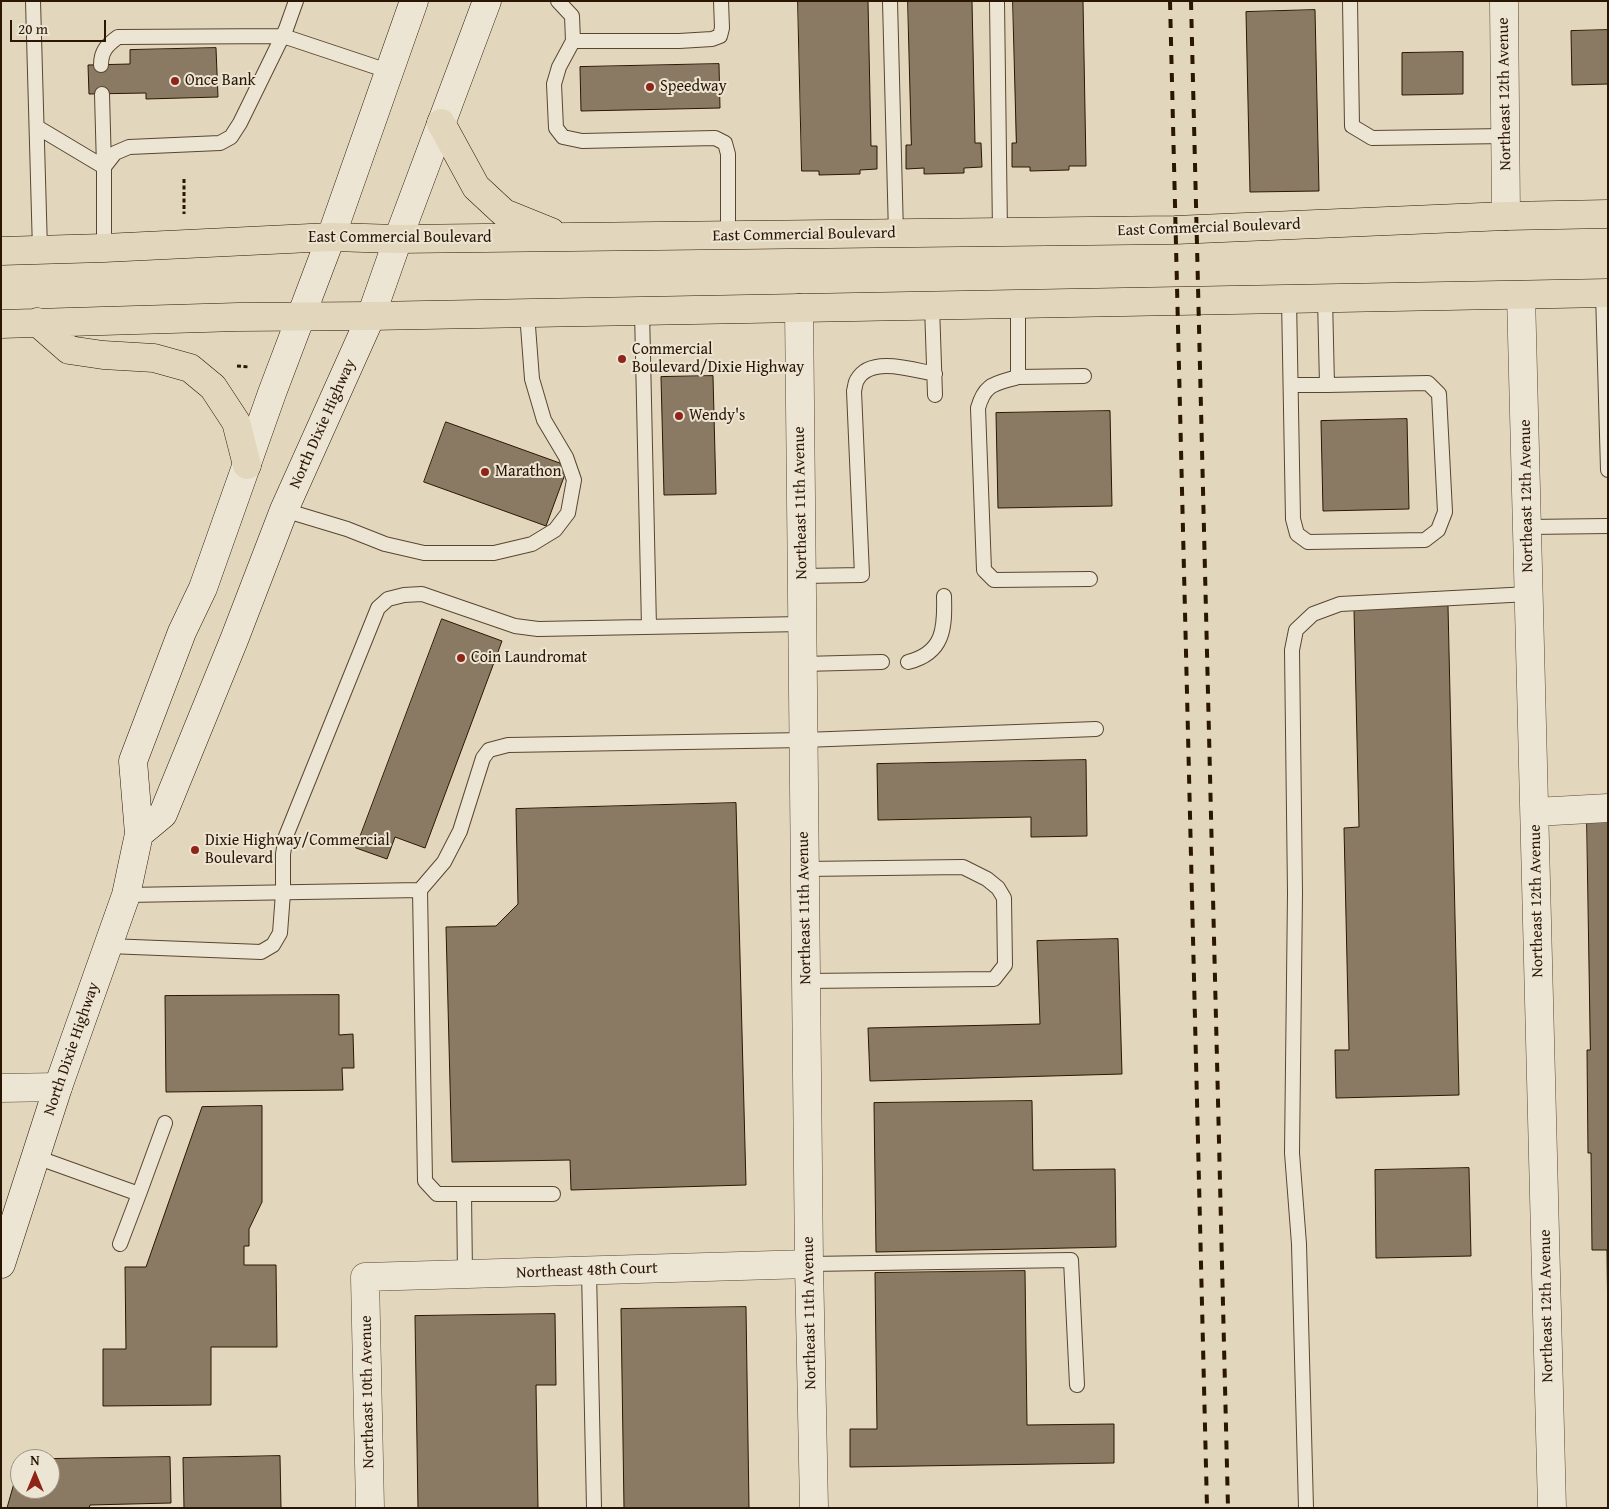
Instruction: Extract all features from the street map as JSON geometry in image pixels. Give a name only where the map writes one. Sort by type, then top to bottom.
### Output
[{"type":"main road","points":[[441,123],[476,187],[504,213],[564,237]]},
{"type":"main road","name":"East Commercial Boulevard","points":[[1,251],[331,237],[398,239],[1190,230],[1506,216],[1608,214]]},
{"type":"main road","points":[[1,324],[238,317],[301,318],[1606,293]]},
{"type":"main road","points":[[37,322],[69,350],[103,355],[154,358],[190,368],[213,387],[236,422],[247,465]]},
{"type":"street","name":"North Dixie Highway","points":[[1,1264],[58,1087],[126,895],[139,834],[133,761],[182,632],[203,588],[331,237],[414,1]]},
{"type":"street","name":"North Dixie Highway","points":[[139,834],[163,814],[234,640],[284,510],[371,316],[487,1]]},
{"type":"street","name":"Northeast 12th Avenue","points":[[1504,1],[1506,216]]},
{"type":"street","name":"Northeast 12th Avenue","points":[[1521,294],[1552,1508]]},
{"type":"street","name":"Northeast 11th Avenue","points":[[799,308],[804,868],[814,1508]]},
{"type":"street","points":[[1535,812],[1608,808]]},
{"type":"street","points":[[1,1088],[58,1087]]},
{"type":"street","name":"Northeast 48th Court","points":[[365,1277],[809,1264]]},
{"type":"street","name":"Northeast 10th Avenue","points":[[365,1277],[370,1508]]},
{"type":"lane","points":[[33,1],[40,250]]},
{"type":"lane","points":[[104,167],[115,153],[129,147],[220,143],[231,137],[240,123],[283,36],[296,1]]},
{"type":"lane","points":[[558,1],[572,16],[573,41],[559,67],[554,84],[556,128],[563,137],[582,141],[715,138],[725,143],[728,154],[728,236]]},
{"type":"lane","points":[[573,41],[679,42],[712,39],[720,36],[722,28],[721,1]]},
{"type":"lane","points":[[890,1],[896,234]]},
{"type":"lane","points":[[997,1],[1000,233]]},
{"type":"lane","points":[[1350,1],[1352,126],[1372,138],[1505,136]]},
{"type":"lane","points":[[101,65],[101,56],[107,45],[118,37],[283,36],[388,71]]},
{"type":"lane","points":[[102,94],[104,248]]},
{"type":"lane","points":[[37,126],[104,167]]},
{"type":"lane","points":[[1606,293],[1608,470]]},
{"type":"lane","points":[[1325,298],[1327,386]]},
{"type":"lane","points":[[1289,299],[1294,519],[1297,534],[1308,542],[1425,540],[1438,530],[1445,512],[1439,394],[1428,383],[1292,386]]},
{"type":"lane","points":[[1018,304],[1018,377]]},
{"type":"lane","points":[[932,306],[935,394]]},
{"type":"lane","points":[[642,311],[649,627]]},
{"type":"lane","points":[[284,510],[347,529],[385,544],[424,553],[494,553],[532,544],[555,530],[568,513],[574,480],[566,457],[544,420],[532,379],[528,313]]},
{"type":"lane","points":[[802,576],[862,575],[854,391],[857,379],[868,369],[886,364],[935,374]]},
{"type":"lane","points":[[1084,376],[1018,377],[994,384],[982,394],[978,408],[984,570],[994,580],[1090,579]]},
{"type":"lane","points":[[1528,527],[1608,526]]},
{"type":"lane","points":[[108,946],[261,952],[273,945],[280,933],[283,854],[286,836],[378,608],[388,600],[404,595],[422,594],[515,626],[538,629],[802,624]]},
{"type":"lane","points":[[1306,1508],[1299,1254],[1292,1153],[1295,893],[1292,650],[1296,630],[1313,614],[1340,604],[1529,594]]},
{"type":"lane","points":[[908,662],[922,658],[936,646],[941,637],[945,620],[944,596]]},
{"type":"lane","points":[[803,664],[882,662]]},
{"type":"lane","points":[[553,1194],[437,1194],[425,1182],[420,890],[444,862],[460,831],[483,758],[489,750],[508,746],[804,740],[1096,729]]},
{"type":"lane","points":[[804,868],[963,868],[987,879],[998,888],[1004,898],[1005,920],[1005,965],[994,979],[806,981]]},
{"type":"lane","points":[[126,895],[420,890]]},
{"type":"lane","points":[[120,1244],[166,1123]]},
{"type":"lane","points":[[36,1157],[139,1194]]},
{"type":"lane","points":[[464,1194],[465,1274]]},
{"type":"lane","points":[[809,1264],[1071,1260],[1077,1385]]},
{"type":"lane","points":[[589,1271],[594,1508]]},
{"type":"path","points":[[184,179],[184,217]]},
{"type":"building","points":[[798,1],[868,1],[871,146],[877,146],[877,169],[860,170],[860,174],[819,175],[819,171],[802,171]]},
{"type":"building","points":[[908,1],[972,1],[975,143],[981,143],[982,167],[964,168],[964,173],[924,174],[924,168],[906,169],[906,145],[911,145]]},
{"type":"building","points":[[1013,1],[1083,1],[1086,166],[1069,166],[1069,170],[1030,171],[1030,167],[1012,167],[1012,143],[1016,143]]},
{"type":"building","points":[[1315,10],[1319,191],[1250,192],[1246,12]]},
{"type":"building","points":[[1608,30],[1608,84],[1572,85],[1571,31]]},
{"type":"building","points":[[216,48],[218,97],[146,99],[146,93],[89,94],[88,65],[130,64],[130,50]]},
{"type":"building","points":[[1463,52],[1463,94],[1402,95],[1402,53]]},
{"type":"building","points":[[719,64],[720,108],[581,111],[580,67]]},
{"type":"building","points":[[713,376],[716,494],[664,495],[661,377]]},
{"type":"building","points":[[1110,411],[1112,506],[998,508],[996,413]]},
{"type":"building","points":[[1407,419],[1409,509],[1323,511],[1321,421]]},
{"type":"building","points":[[446,422],[568,466],[546,526],[424,482]]},
{"type":"building","points":[[1448,606],[1459,1095],[1336,1098],[1335,1050],[1349,1050],[1344,828],[1359,827],[1354,609]]},
{"type":"building","points":[[442,619],[502,641],[425,848],[395,837],[387,859],[356,848]]},
{"type":"building","points":[[1086,760],[1087,836],[1031,837],[1031,817],[878,820],[877,764]]},
{"type":"building","points":[[736,803],[746,1185],[571,1190],[570,1160],[452,1162],[446,927],[496,926],[518,904],[516,809]]},
{"type":"building","points":[[1587,820],[1608,820],[1608,1333],[1607,1250],[1592,1250],[1591,1153],[1588,1153],[1587,1050],[1590,1050]]},
{"type":"building","points":[[1118,939],[1122,1074],[870,1081],[868,1028],[1040,1024],[1037,941]]},
{"type":"building","points":[[339,995],[339,1035],[353,1034],[354,1068],[342,1068],[343,1090],[166,1092],[165,996]]},
{"type":"building","points":[[1032,1101],[1033,1170],[1115,1169],[1116,1247],[876,1252],[874,1103]]},
{"type":"building","points":[[262,1106],[262,1202],[249,1229],[249,1246],[244,1246],[244,1265],[276,1265],[277,1347],[211,1347],[211,1405],[103,1406],[103,1349],[126,1349],[125,1267],[146,1267],[202,1107]]},
{"type":"building","points":[[1469,1168],[1471,1256],[1376,1258],[1375,1170]]},
{"type":"building","points":[[1025,1271],[1027,1425],[1114,1424],[1114,1463],[850,1467],[850,1429],[877,1429],[875,1273]]},
{"type":"building","points":[[746,1307],[749,1508],[624,1508],[621,1309]]},
{"type":"building","points":[[555,1314],[556,1385],[536,1385],[538,1508],[418,1508],[415,1316]]},
{"type":"building","points":[[280,1456],[281,1508],[184,1508],[183,1458]]},
{"type":"building","points":[[170,1457],[171,1503],[90,1505],[89,1508],[7,1508],[10,1497],[10,1499],[60,1499],[60,1459]]},
{"type":"railway","points":[[1170,1],[1207,1508]]},
{"type":"railway","points":[[1191,1],[1228,1508]]},
{"type":"place","name":"Once Bank","points":[[175,81]]},
{"type":"place","name":"Speedway","points":[[650,87]]},
{"type":"place","name":"Commercial Boulevard/Dixie Highway","points":[[622,359]]},
{"type":"place","name":"Wendy's","points":[[679,416]]},
{"type":"place","name":"Marathon","points":[[485,472]]},
{"type":"place","name":"Coin Laundromat","points":[[461,658]]},
{"type":"place","name":"Dixie Highway/Commercial Boulevard","points":[[195,850]]}]
